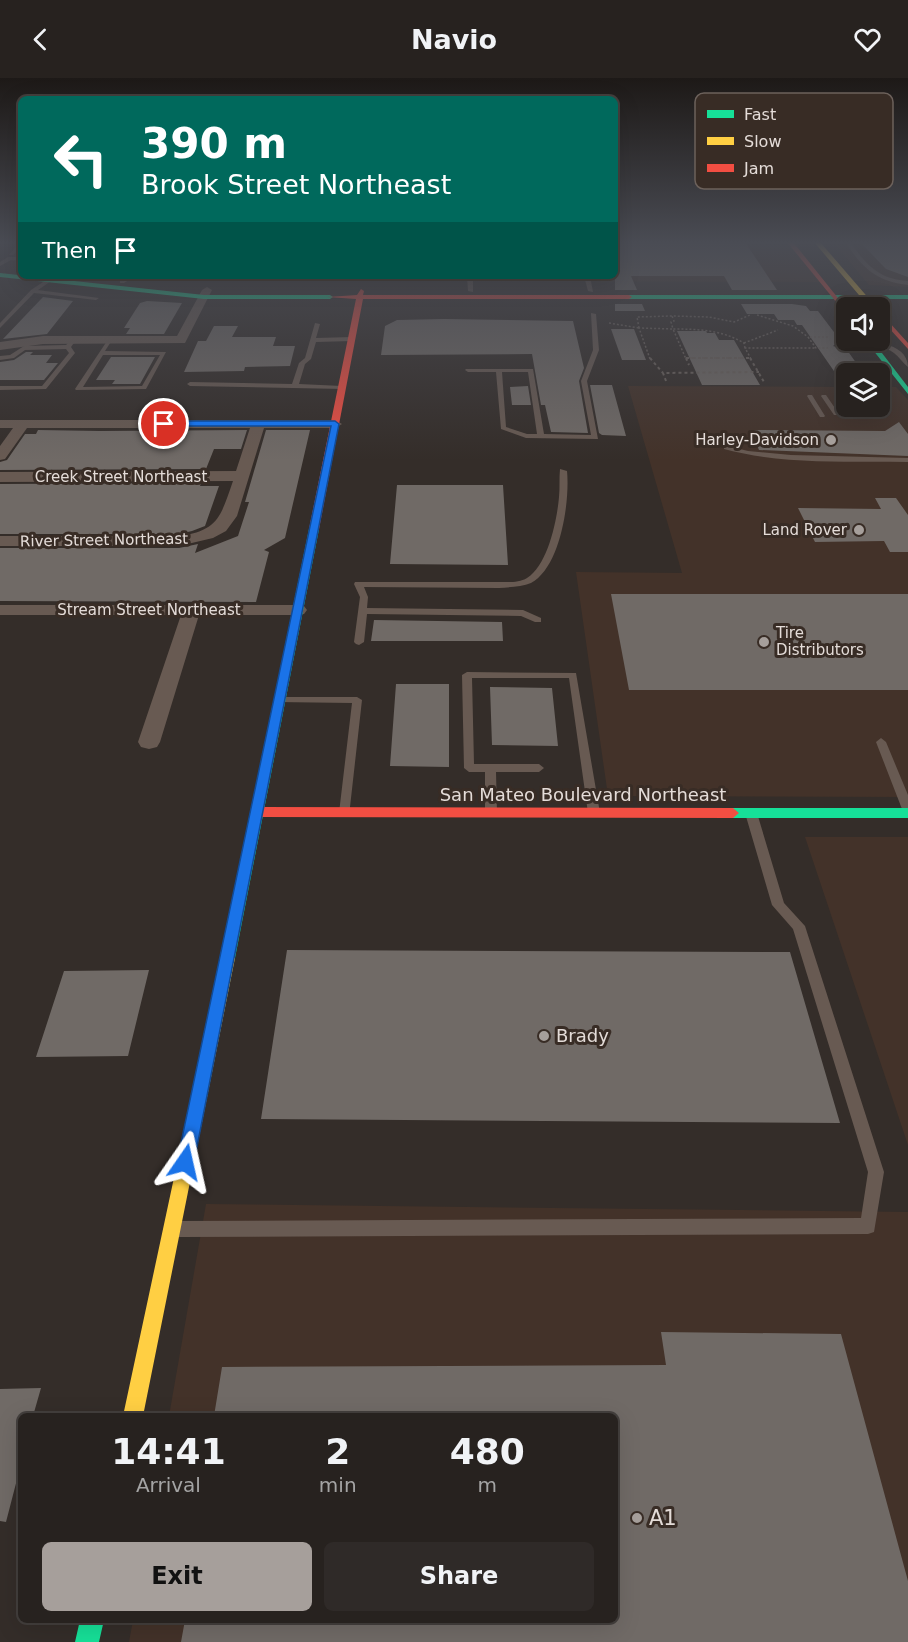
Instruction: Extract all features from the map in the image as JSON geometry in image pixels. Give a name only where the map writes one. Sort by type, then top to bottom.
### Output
[{"type":"main road","points":[[135,1413],[357,315]]},
{"type":"main road","points":[[890,326],[908,347]]},
{"type":"main road","points":[[876,351],[908,392]]},
{"type":"main road","name":"San Mateo Boulevard Northeast","points":[[258,812],[908,811]]},
{"type":"main road","points":[[87,1642],[91,1623]]},
{"type":"street","points":[[0,346],[43,340],[71,344],[109,340],[181,340],[194,315]]},
{"type":"street","points":[[0,424],[335,424]]},
{"type":"street","points":[[0,456],[23,424]]},
{"type":"street","points":[[242,476],[258,424]]},
{"type":"street","name":"Creek Street Northeast","points":[[0,477],[242,476]]},
{"type":"street","name":"River Street Northeast","points":[[0,541],[179,541],[207,535],[226,522],[242,476]]},
{"type":"street","name":"Stream Street Northeast","points":[[0,610],[298,610]]},
{"type":"street","points":[[149,742],[192,610]]},
{"type":"lane","points":[[499,370],[503,428],[525,436],[595,437],[584,381],[596,350],[593,315]]},
{"type":"lane","points":[[295,386],[302,363],[308,359],[317,324]]},
{"type":"lane","points":[[313,340],[352,339]]},
{"type":"lane","points":[[101,353],[164,353],[144,388],[78,388],[109,340]]},
{"type":"lane","points":[[122,353],[130,340]]},
{"type":"lane","points":[[0,358],[12,357],[24,348],[71,344],[72,352],[45,388],[0,388]]},
{"type":"lane","points":[[890,349],[908,365]]},
{"type":"lane","points":[[468,370],[531,370],[542,436]]},
{"type":"lane","points":[[190,384],[342,388]]},
{"type":"lane","points":[[810,396],[822,416]]},
{"type":"lane","points":[[824,396],[836,414]]},
{"type":"lane","points":[[728,447],[748,453],[791,457],[908,460]]},
{"type":"lane","points":[[359,642],[364,597],[358,584],[499,585],[520,583],[531,578],[545,564],[557,527],[566,487],[563,471]]},
{"type":"lane","points":[[362,611],[523,613],[538,620]]},
{"type":"lane","points":[[539,768],[469,768],[467,675],[573,675],[594,813]]},
{"type":"lane","points":[[280,700],[357,700],[345,813]]},
{"type":"lane","points":[[881,742],[908,811]]},
{"type":"lane","points":[[490,768],[492,813]]},
{"type":"lane","points":[[172,1229],[868,1226],[876,1172],[799,926],[778,905],[752,813]]},
{"type":"path","points":[[666,381],[663,373],[651,360],[637,317],[672,316],[736,321],[746,315],[759,315],[793,326],[808,337]]},
{"type":"path","points":[[672,316],[673,328],[689,365]]},
{"type":"path","points":[[726,316],[724,318],[736,321]]},
{"type":"path","points":[[609,323],[639,328],[719,332],[744,343],[778,330]]},
{"type":"path","points":[[744,343],[764,382]]},
{"type":"path","points":[[745,348],[816,348]]},
{"type":"path","points":[[686,358],[751,358]]},
{"type":"path","points":[[663,373],[759,372]]},
{"type":"shaded area","points":[[628,386],[836,387],[836,417],[890,417],[890,387],[896,387],[908,400],[908,797],[608,796],[576,572],[682,573]]},
{"type":"shaded area","points":[[805,837],[908,837],[908,1145]]},
{"type":"shaded area","points":[[206,1204],[908,1212],[908,1642],[129,1642],[132,1623],[618,1623],[618,1413],[170,1413]]},
{"type":"building","points":[[26,315],[62,315],[47,334],[3,339]]},
{"type":"building","points":[[132,315],[175,315],[164,334],[126,334],[130,328],[124,328]]},
{"type":"building","points":[[775,315],[821,315],[836,335],[836,343],[833,346],[836,347],[836,351],[848,351],[856,363],[836,363],[836,374],[802,325],[797,325],[794,320],[778,320]]},
{"type":"building","points":[[397,320],[573,321],[584,368],[579,381],[588,433],[551,432],[545,405],[541,405],[532,354],[381,355],[385,326]]},
{"type":"building","points":[[214,326],[238,326],[232,337],[276,337],[273,346],[295,346],[290,366],[245,367],[244,371],[184,372],[198,341],[206,341]]},
{"type":"building","points":[[611,329],[634,329],[646,360],[622,360]]},
{"type":"building","points":[[677,331],[706,331],[715,333],[719,340],[734,340],[760,385],[702,385]]},
{"type":"building","points":[[26,352],[33,352],[30,355],[52,355],[46,363],[58,363],[44,380],[0,380],[0,362],[14,360]]},
{"type":"building","points":[[111,357],[155,357],[140,384],[112,384],[115,380],[96,380]]},
{"type":"building","points":[[590,385],[612,385],[626,436],[599,433]]},
{"type":"building","points":[[528,386],[531,405],[512,405],[510,387]]},
{"type":"building","name":"Harley-Davidson","points":[[899,422],[908,434],[908,456],[759,450],[750,430],[885,431]]},
{"type":"building","points":[[38,430],[247,430],[241,449],[214,449],[206,469],[0,470],[0,462],[7,460],[25,434],[36,434]]},
{"type":"building","points":[[266,430],[310,430],[285,538],[264,550],[269,552],[256,602],[0,601],[0,548],[179,548],[198,544],[195,553],[238,536],[249,502],[245,502]]},
{"type":"building","points":[[201,483],[200,486],[219,486],[205,526],[192,531],[179,534],[0,534],[0,484]]},
{"type":"building","points":[[397,485],[503,485],[508,565],[390,564]]},
{"type":"building","name":"Land Rover","points":[[875,498],[896,498],[908,515],[908,552],[890,552],[884,541],[815,542],[798,508],[881,509]]},
{"type":"building","name":"Tire Distributors","points":[[611,594],[908,594],[908,690],[629,690]]},
{"type":"building","points":[[374,620],[502,622],[503,641],[371,641]]},
{"type":"building","points":[[396,684],[449,684],[449,767],[390,766]]},
{"type":"building","points":[[490,687],[552,688],[558,746],[492,745]]},
{"type":"building","name":"Brady","points":[[287,950],[790,952],[840,1123],[261,1119]]},
{"type":"building","points":[[149,970],[128,1056],[36,1057],[64,971]]},
{"type":"building","points":[[661,1332],[841,1334],[908,1581],[908,1642],[181,1642],[184,1623],[618,1623],[618,1413],[214,1413],[222,1367],[666,1365]]},
{"type":"building","points":[[41,1388],[34,1413],[18,1413],[18,1476],[6,1522],[0,1521],[0,1389]]},
{"type":"traffic: fast","points":[[876,351],[908,392]]},
{"type":"traffic: fast","points":[[228,958],[314,529]]},
{"type":"traffic: fast","points":[[733,813],[908,813]]},
{"type":"traffic: fast","points":[[87,1642],[91,1623]]},
{"type":"traffic: slow","points":[[134,1413],[228,958]]},
{"type":"traffic: jam","points":[[314,529],[356,315]]},
{"type":"traffic: jam","points":[[890,326],[908,347]]},
{"type":"traffic: jam","points":[[258,812],[733,813]]},
{"type":"place","name":"Harley-Davidson","points":[[831,440]]},
{"type":"place","name":"Land Rover","points":[[859,530]]},
{"type":"place","name":"Tire Distributors","points":[[764,642]]},
{"type":"place","name":"Brady","points":[[544,1036]]},
{"type":"place","name":"A1","points":[[637,1518]]},
{"type":"route","points":[[164,424],[335,424],[258,812],[185,1162]]}]
